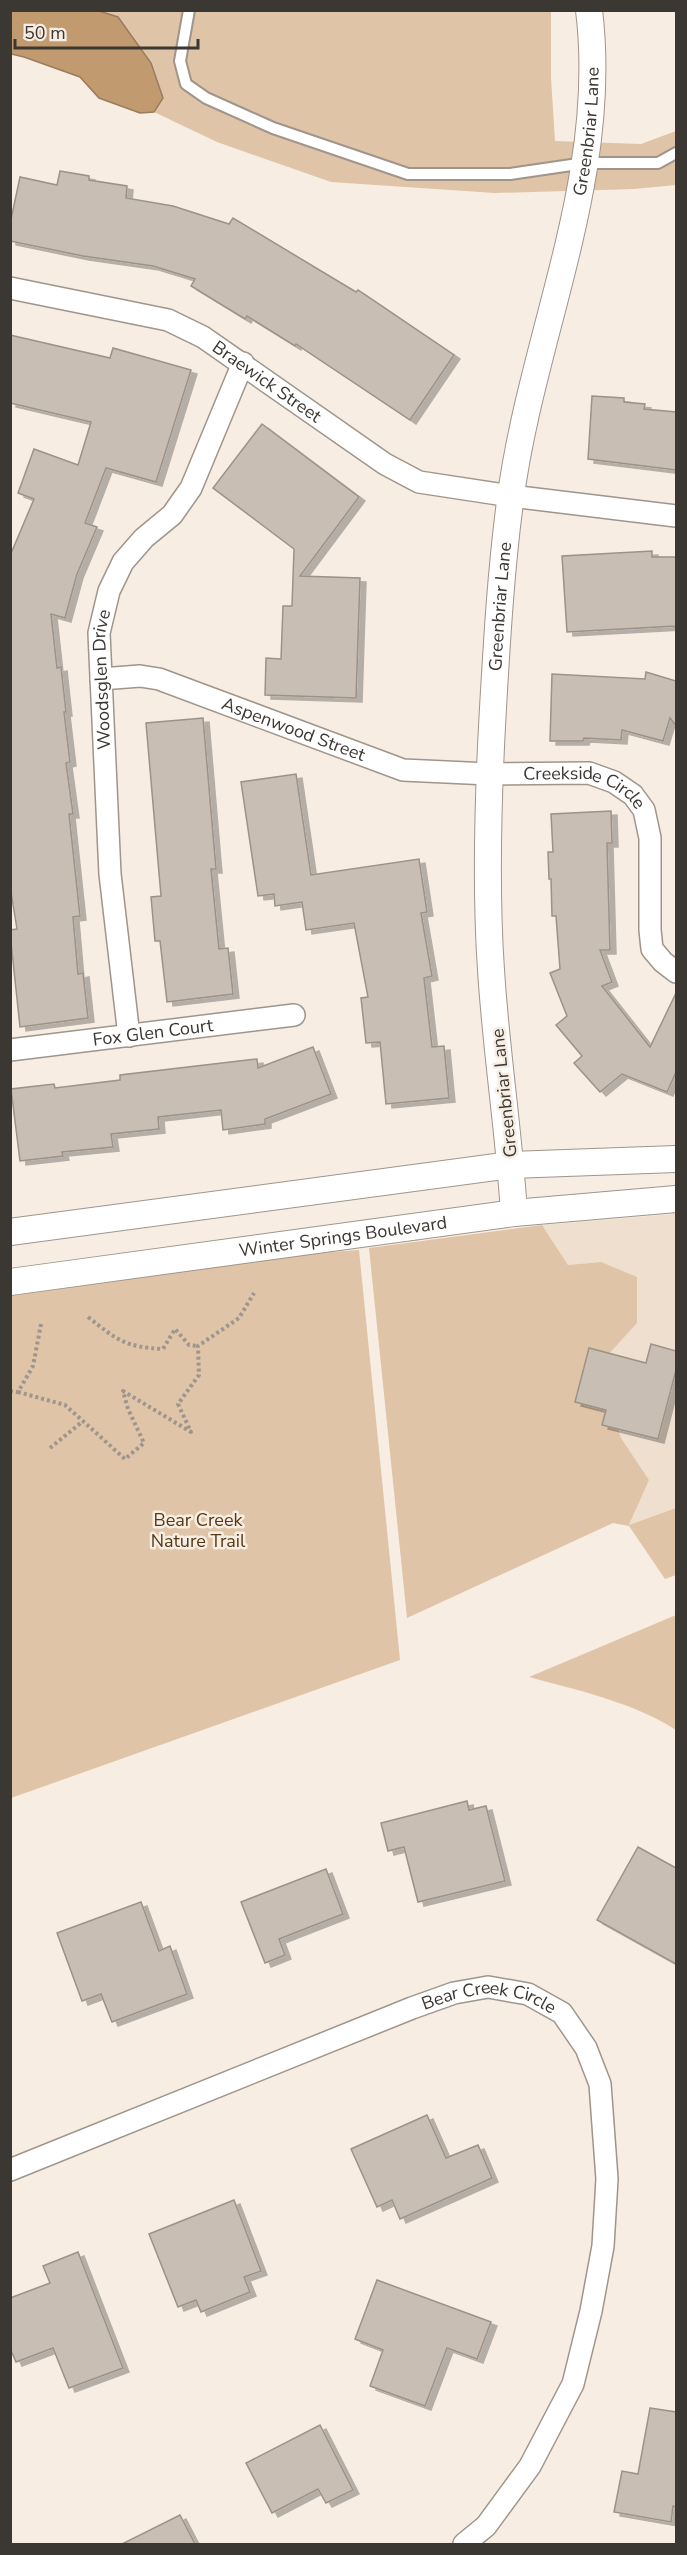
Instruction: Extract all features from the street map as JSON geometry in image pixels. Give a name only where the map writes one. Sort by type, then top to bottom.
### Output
[{"type":"street","name":"Greenbriar Lane","points":[[514,1213],[512,1165],[491,970],[489,774],[500,586],[510,496],[534,381],[571,241],[585,162],[592,100],[588,10]]},
{"type":"street","name":"Braewick Street","points":[[10,288],[168,320],[203,337],[243,363],[385,465],[419,482],[510,496]]},
{"type":"street","name":"Woodsglen Drive","points":[[129,1036],[110,874],[99,633],[109,591],[123,562],[144,538],[172,515],[191,488],[243,363]]},
{"type":"street","points":[[510,496],[676,516]]},
{"type":"street","name":"Aspenwood Street","points":[[101,679],[140,676],[159,679],[403,770],[489,774]]},
{"type":"street","name":"Creekside Circle","points":[[489,774],[589,773],[614,782],[633,795],[644,810],[650,838],[652,949],[676,972]]},
{"type":"street","name":"Fox Glen Court","points":[[10,1050],[294,1015]]},
{"type":"street","points":[[10,1232],[512,1165],[676,1159]]},
{"type":"street","name":"Winter Springs Boulevard","points":[[10,1282],[514,1213],[676,1199]]},
{"type":"street","name":"Bear Creek Circle","points":[[10,2170],[454,1993],[488,1987],[528,1994],[562,2013],[586,2048],[600,2084],[607,2179],[603,2246],[591,2312],[573,2384],[530,2466],[486,2526],[464,2544]]},
{"type":"lane","points":[[189,10],[180,61],[186,84],[206,98],[273,128],[408,174],[510,174],[585,162],[658,163],[676,153]]},
{"type":"path","points":[[88,1317],[113,1337],[137,1348],[163,1348],[175,1329],[189,1344],[198,1346],[239,1318],[254,1293]]},
{"type":"path","points":[[18,1392],[33,1366],[41,1324]]},
{"type":"path","points":[[10,1391],[65,1405],[125,1459],[144,1443],[128,1409],[123,1391],[191,1432],[178,1404],[199,1375],[198,1346]]},
{"type":"path","points":[[50,1448],[82,1422]]},
{"type":"shaded area","points":[[10,11],[99,11],[118,17],[151,63],[163,98],[154,112],[140,113],[99,98],[80,77],[11,54]]},
{"type":"shaded area","points":[[676,1214],[676,1508],[629,1526],[649,1480],[621,1438],[609,1398],[607,1356],[637,1323],[601,1262],[568,1265],[542,1225]]},
{"type":"green space","points":[[10,11],[551,11],[551,78],[555,141],[641,144],[676,131],[676,185],[634,189],[495,193],[331,182],[217,142],[154,112],[140,113],[99,98],[80,77],[11,54]]},
{"type":"green space","points":[[542,1225],[568,1265],[601,1262],[637,1277],[637,1323],[607,1356],[609,1398],[621,1438],[649,1480],[629,1525],[676,1508],[676,1575],[665,1579],[629,1526],[613,1523],[407,1618],[369,1248]]},
{"type":"green space","name":"Bear Creek Nature Trail","points":[[359,1250],[400,1660],[11,1798],[10,1289],[303,1254]]},
{"type":"green space","points":[[676,1615],[676,1730],[624,1705],[529,1677]]},
{"type":"building","points":[[60,171],[89,176],[89,180],[127,186],[126,198],[173,206],[229,224],[233,218],[356,292],[358,290],[454,355],[410,420],[296,344],[295,346],[247,316],[245,319],[191,286],[195,279],[153,266],[83,256],[10,241],[10,224],[20,177],[57,185]]},
{"type":"building","points":[[10,335],[110,358],[113,348],[191,370],[156,482],[106,468],[85,523],[97,527],[77,574],[65,618],[51,614],[57,668],[61,667],[66,712],[64,712],[70,762],[66,763],[73,814],[69,814],[80,916],[73,917],[78,974],[83,973],[88,1018],[20,1027],[10,933],[10,930],[17,929],[10,886],[10,556],[34,499],[18,493],[34,449],[78,465],[91,422],[10,403]]},
{"type":"building","points":[[592,396],[624,398],[624,402],[645,404],[644,409],[676,412],[676,470],[588,459]]},
{"type":"building","points":[[262,424],[359,497],[300,576],[360,578],[356,698],[265,695],[266,658],[281,659],[283,606],[292,606],[294,549],[213,488]]},
{"type":"building","points":[[652,551],[652,557],[676,557],[676,626],[567,632],[562,556]]},
{"type":"building","points":[[646,672],[676,681],[676,726],[670,718],[663,741],[622,730],[621,740],[584,738],[583,741],[550,741],[552,674],[645,679]]},
{"type":"building","points":[[203,718],[216,869],[211,869],[219,949],[228,948],[233,994],[167,1002],[160,941],[155,941],[151,897],[161,896],[146,723]]},
{"type":"building","points":[[296,774],[311,875],[419,859],[427,912],[421,913],[432,976],[424,978],[432,1047],[444,1046],[449,1098],[386,1104],[380,1042],[366,1043],[361,998],[368,997],[354,923],[306,930],[302,902],[275,906],[274,894],[258,896],[241,782]]},
{"type":"building","points":[[611,811],[612,843],[607,843],[610,950],[600,950],[612,982],[602,986],[650,1047],[676,993],[676,1072],[667,1092],[622,1074],[600,1092],[574,1063],[582,1056],[556,1025],[567,1016],[550,973],[560,969],[556,916],[552,916],[551,879],[549,879],[548,852],[553,852],[551,814]]},
{"type":"building","points":[[313,1047],[331,1094],[265,1119],[265,1124],[223,1130],[221,1110],[158,1117],[159,1129],[111,1134],[113,1147],[62,1152],[63,1156],[20,1161],[11,1089],[54,1084],[55,1088],[120,1080],[120,1075],[257,1059],[258,1068]]},
{"type":"building","points":[[651,1344],[676,1351],[676,1370],[658,1439],[602,1425],[606,1410],[575,1402],[589,1348],[646,1363]]},
{"type":"building","points":[[467,1801],[469,1810],[486,1806],[505,1881],[418,1902],[404,1847],[388,1851],[381,1823]]},
{"type":"building","points":[[638,1847],[676,1868],[676,1964],[597,1920]]},
{"type":"building","points":[[326,1869],[343,1914],[279,1939],[285,1955],[265,1963],[241,1902]]},
{"type":"building","points":[[141,1902],[159,1951],[170,1946],[187,1994],[112,2022],[101,1994],[82,2001],[57,1933]]},
{"type":"building","points":[[427,2115],[446,2158],[478,2145],[492,2178],[400,2219],[392,2200],[377,2207],[351,2149]]},
{"type":"building","points":[[234,2200],[261,2271],[244,2277],[250,2292],[201,2312],[196,2300],[178,2307],[149,2234]]},
{"type":"building","points":[[78,2252],[123,2368],[69,2388],[53,2348],[16,2362],[10,2348],[10,2298],[50,2283],[43,2266]]},
{"type":"building","points":[[377,2280],[491,2322],[477,2359],[447,2348],[425,2406],[370,2386],[383,2350],[355,2339]]},
{"type":"building","points":[[650,2408],[676,2412],[676,2507],[673,2506],[671,2522],[614,2512],[622,2471],[638,2474]]},
{"type":"building","points":[[320,2425],[353,2490],[326,2503],[318,2489],[272,2513],[246,2463]]},
{"type":"building","points":[[180,2515],[195,2544],[122,2544]]}]
